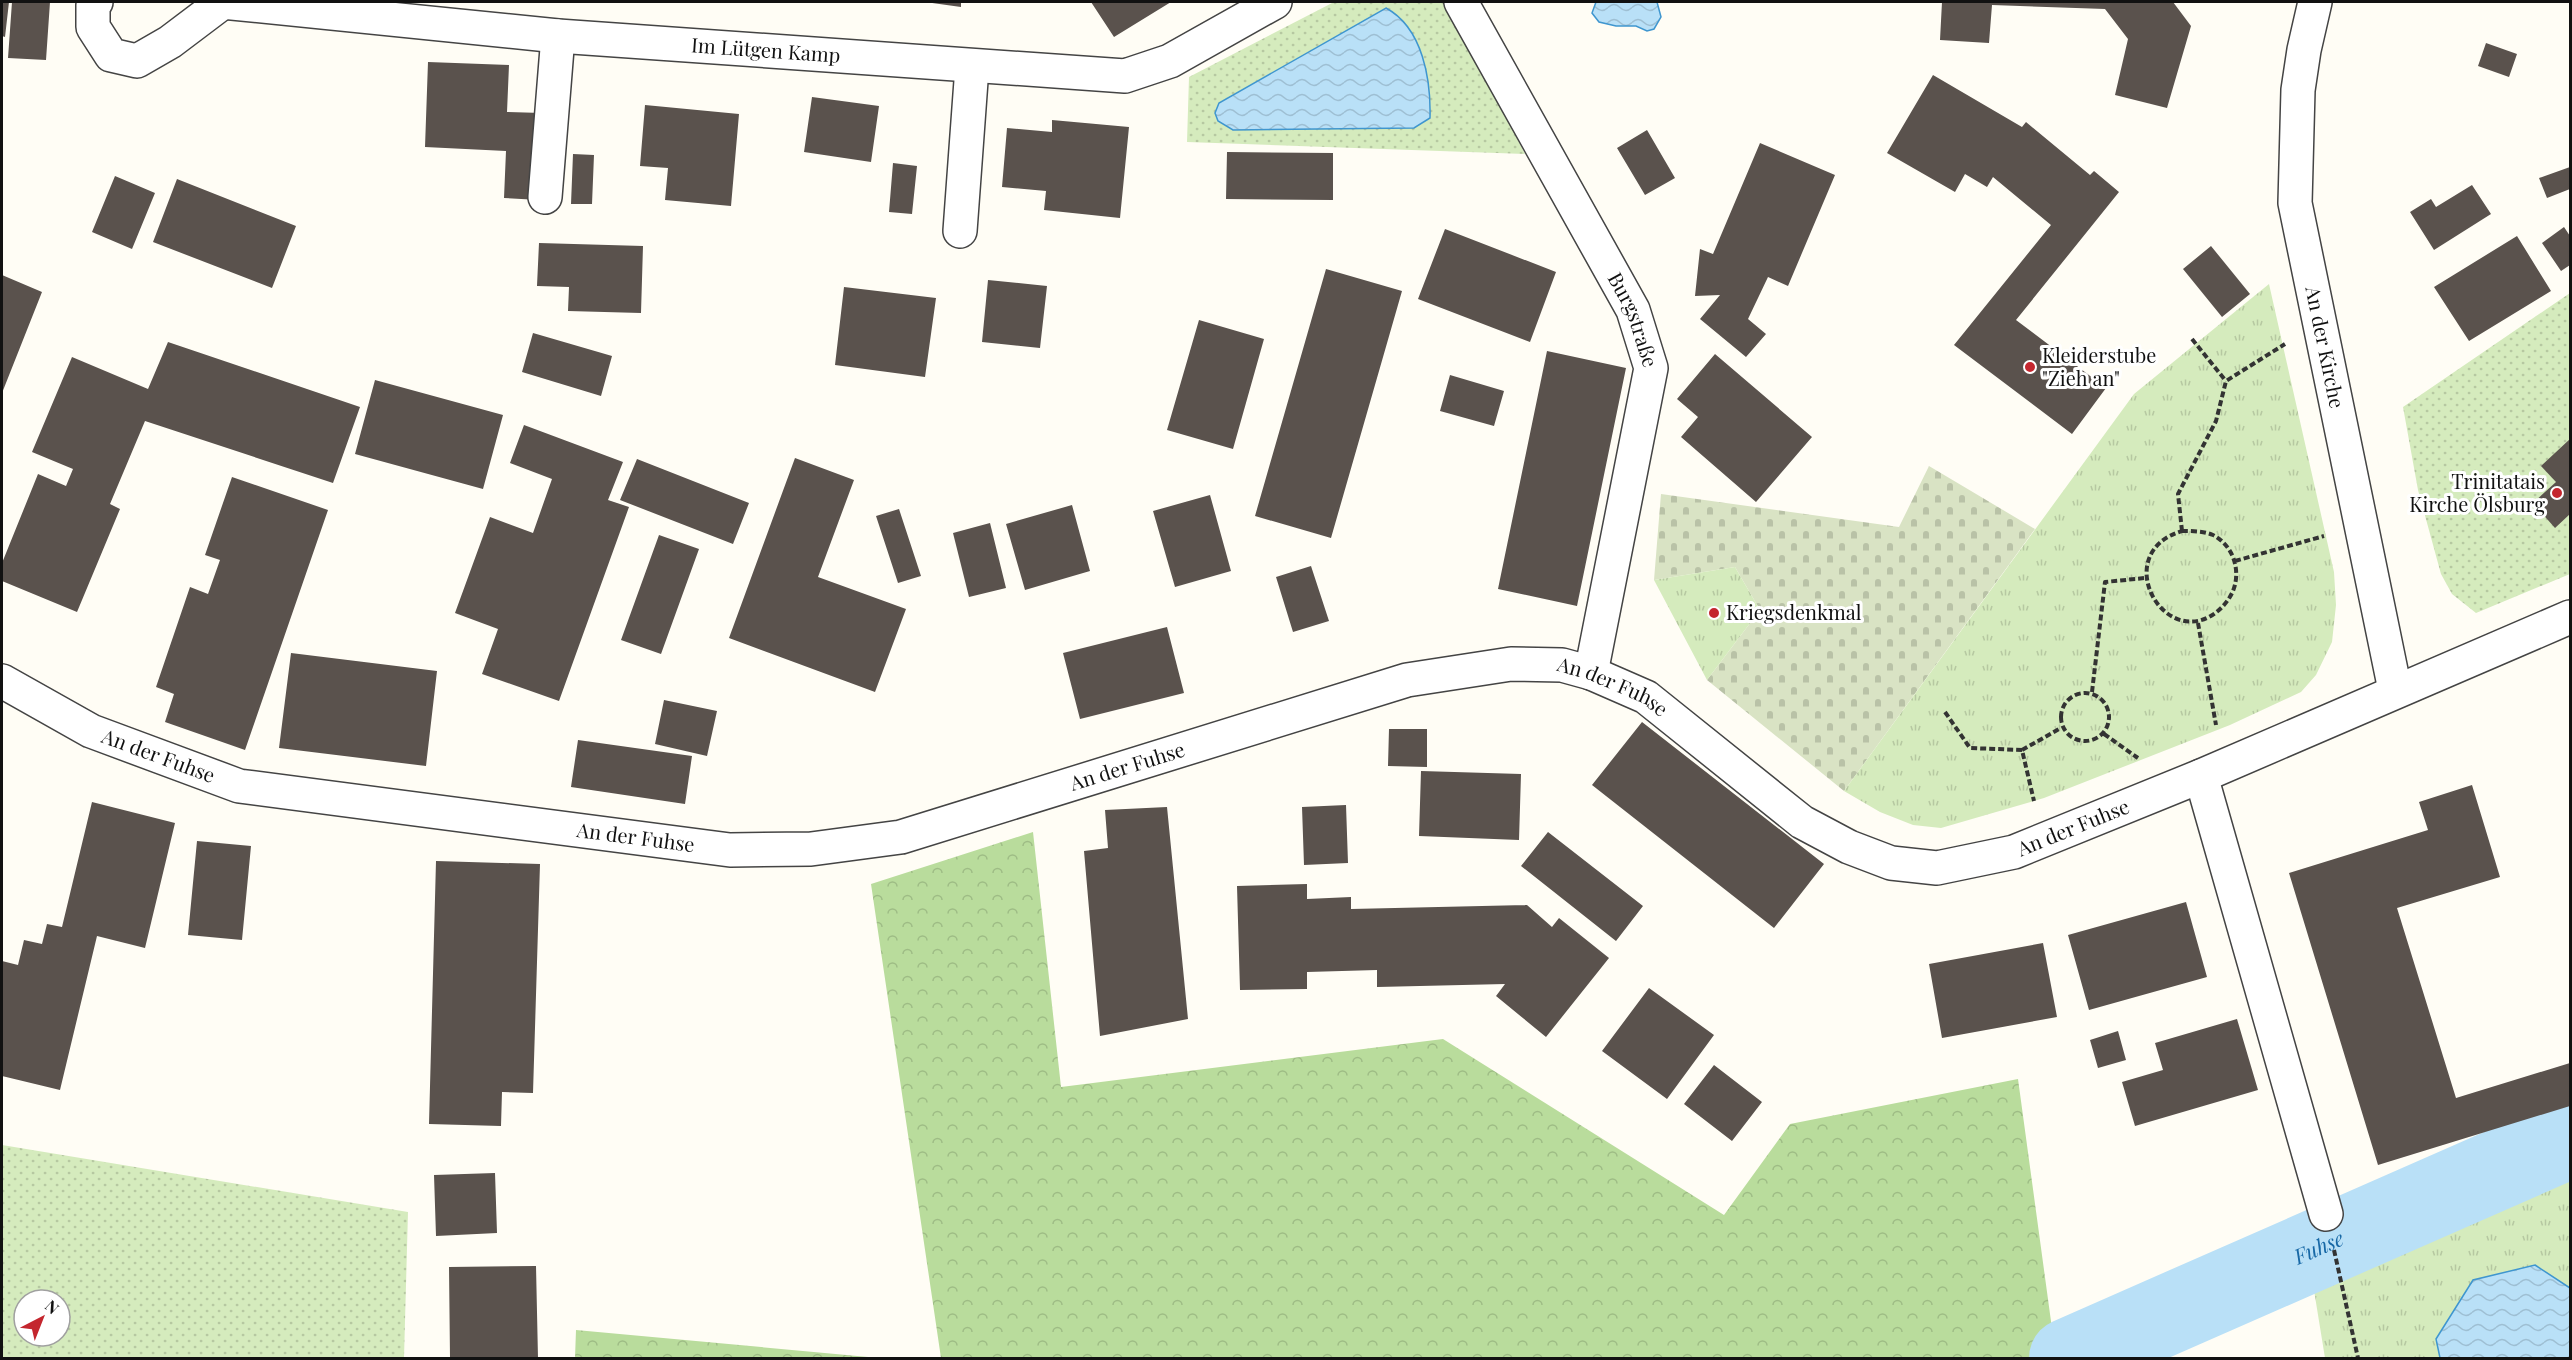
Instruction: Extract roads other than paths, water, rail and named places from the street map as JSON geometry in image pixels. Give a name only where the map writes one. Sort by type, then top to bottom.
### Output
[{"type":"street","name":"Im Lütgen Kamp","points":[[96,2],[93,5],[93,27],[111,55],[137,61],[170,42],[222,2],[558,36],[1125,76],[1170,61],[1275,2]]},
{"type":"street","name":"Burgstraße","points":[[1461,2],[1633,310],[1651,368],[1591,673]]},
{"type":"street","name":"An der Kirche","points":[[2315,2],[2298,90],[2295,203],[2395,690]]},
{"type":"street","points":[[545,197],[558,36]]},
{"type":"street","points":[[960,231],[972,67]]},
{"type":"street","name":"An der Fuhse","points":[[2,681],[91,731],[239,786],[730,850],[811,849],[901,837],[1407,680],[1511,664],[1562,664],[1591,673],[1646,697],[1802,822],[1848,847],[1891,864],[1937,868],[2014,852],[2571,617]]},
{"type":"street","points":[[2212,770],[2326,1214]]},
{"type":"water","points":[[1596,2],[1657,2],[1661,17],[1654,29],[1647,31],[1636,26],[1616,26],[1599,22],[1592,13]]},
{"type":"water","points":[[1386,8],[1409,28],[1422,56],[1429,88],[1430,118],[1414,128],[1233,130],[1218,121],[1215,113],[1219,103]]},
{"type":"water","points":[[2535,1265],[2570,1288],[2570,1358],[2440,1358],[2436,1339],[2473,1280]]},
{"type":"waterway","name":"Fuhse","points":[[2069,1358],[2570,1138]]},
{"type":"place","name":"Kleiderstube \"Zieh an\"","points":[[2030,367]]},
{"type":"place","name":"Trinitatais Kirche Ölsburg","points":[[2557,493]]},
{"type":"place","name":"Kriegsdenkmal","points":[[1714,613]]}]
